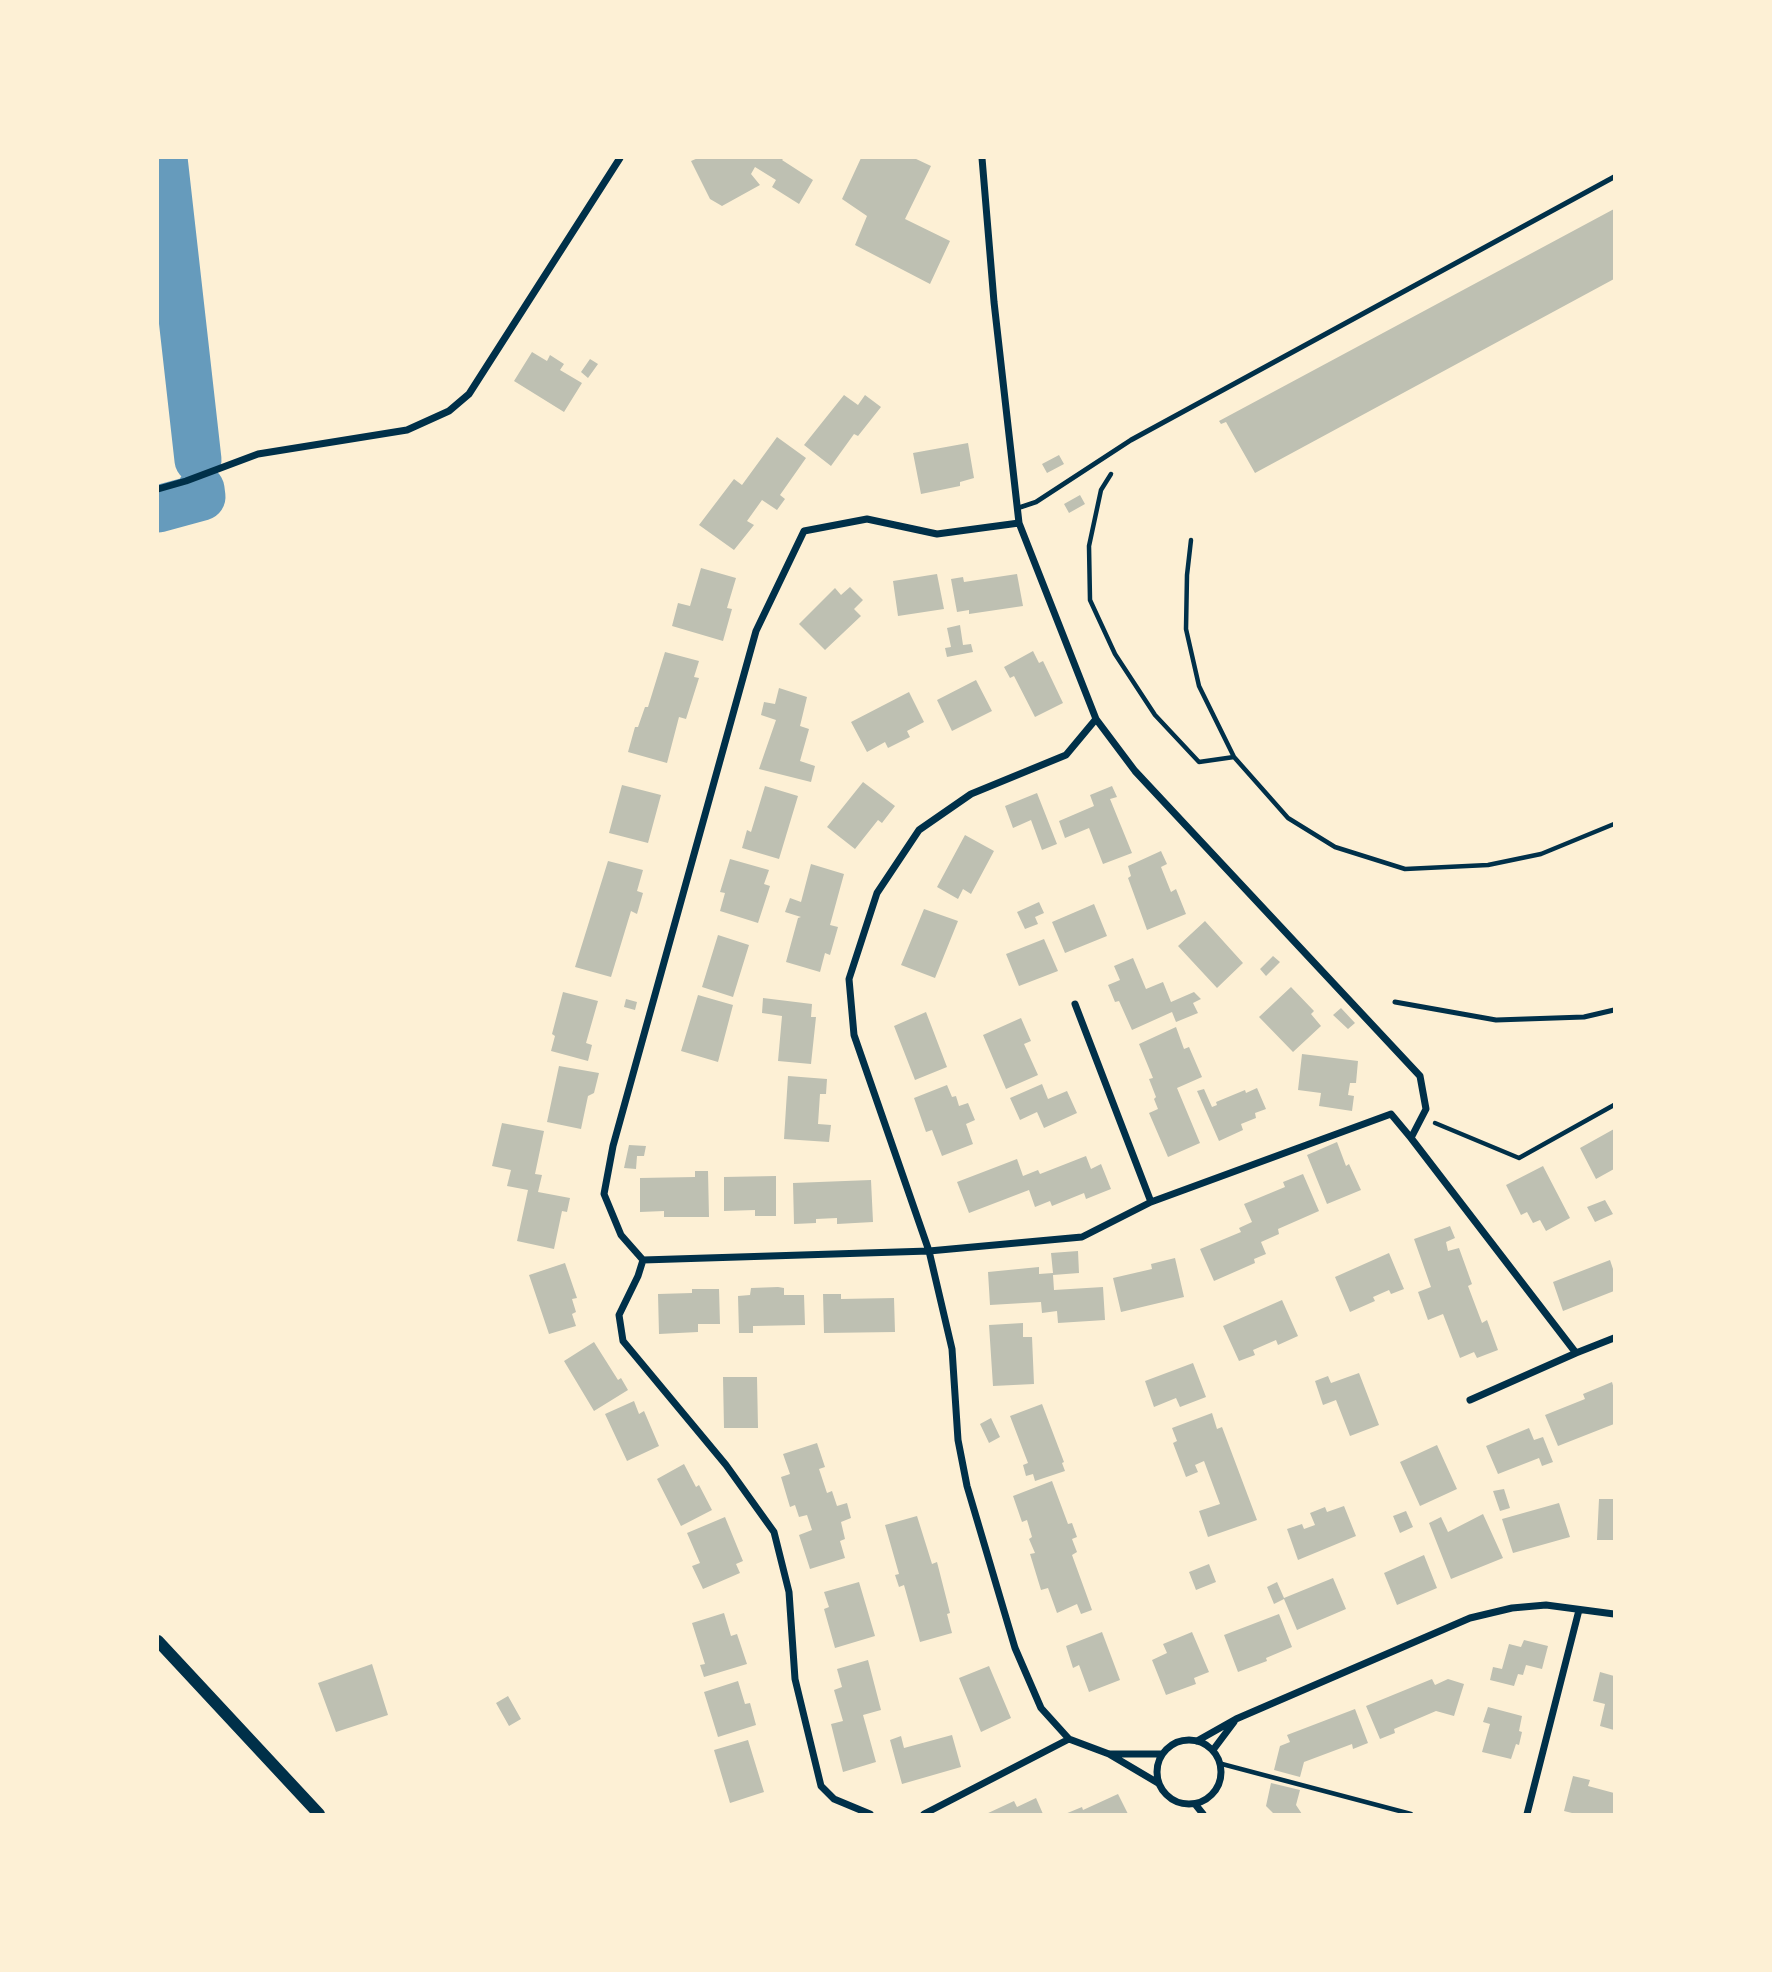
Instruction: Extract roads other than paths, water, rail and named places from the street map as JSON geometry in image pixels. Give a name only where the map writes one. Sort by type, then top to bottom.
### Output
[{"type":"street","points":[[158,489],[258,454],[407,430],[449,411],[468,394],[620,158]]},
{"type":"street","points":[[982,158],[994,303],[1019,523],[1096,719],[1135,771],[1420,1076],[1426,1108],[1411,1138]]},
{"type":"street","points":[[643,1260],[621,1235],[604,1194],[613,1146],[756,631],[804,531],[867,519],[937,534],[1019,523]]},
{"type":"street","points":[[1096,719],[1066,755],[971,794],[919,830],[877,893],[849,979],[854,1035],[929,1251],[952,1349],[958,1440],[967,1486],[1015,1648],[1041,1708],[1069,1739],[1109,1754],[1158,1783],[1169,1798],[1186,1805],[1195,1804],[1213,1794],[1222,1774],[1221,1764],[1213,1750],[1197,1741]]},
{"type":"street","points":[[1075,1004],[1151,1202]]},
{"type":"street","points":[[643,1260],[929,1251],[1082,1237],[1151,1202],[1391,1114],[1576,1353]]},
{"type":"street","points":[[643,1260],[619,1315],[623,1341],[726,1465],[774,1532],[789,1592],[795,1679],[821,1786],[834,1799],[870,1815]]},
{"type":"street","points":[[1470,1399],[1615,1338]]},
{"type":"street","points":[[1158,1783],[1156,1773],[1162,1754],[1177,1742],[1197,1741],[1236,1719],[1470,1618],[1512,1608],[1546,1605],[1615,1614]]},
{"type":"street","points":[[1527,1815],[1579,1610]]},
{"type":"street","points":[[158,1641],[319,1815]]},
{"type":"street","points":[[1213,1750],[1236,1719]]},
{"type":"street","points":[[924,1815],[1069,1739]]},
{"type":"street","points":[[1109,1754],[1162,1754]]},
{"type":"street","points":[[1195,1804],[1203,1815]]},
{"type":"lane","points":[[1018,508],[1035,502],[1131,440],[1615,177]]},
{"type":"lane","points":[[1395,1002],[1496,1020],[1584,1017],[1615,1010]]},
{"type":"waterway","points":[[164,158],[198,460]]},
{"type":"waterway","points":[[158,509],[202,497],[201,489]]}]
